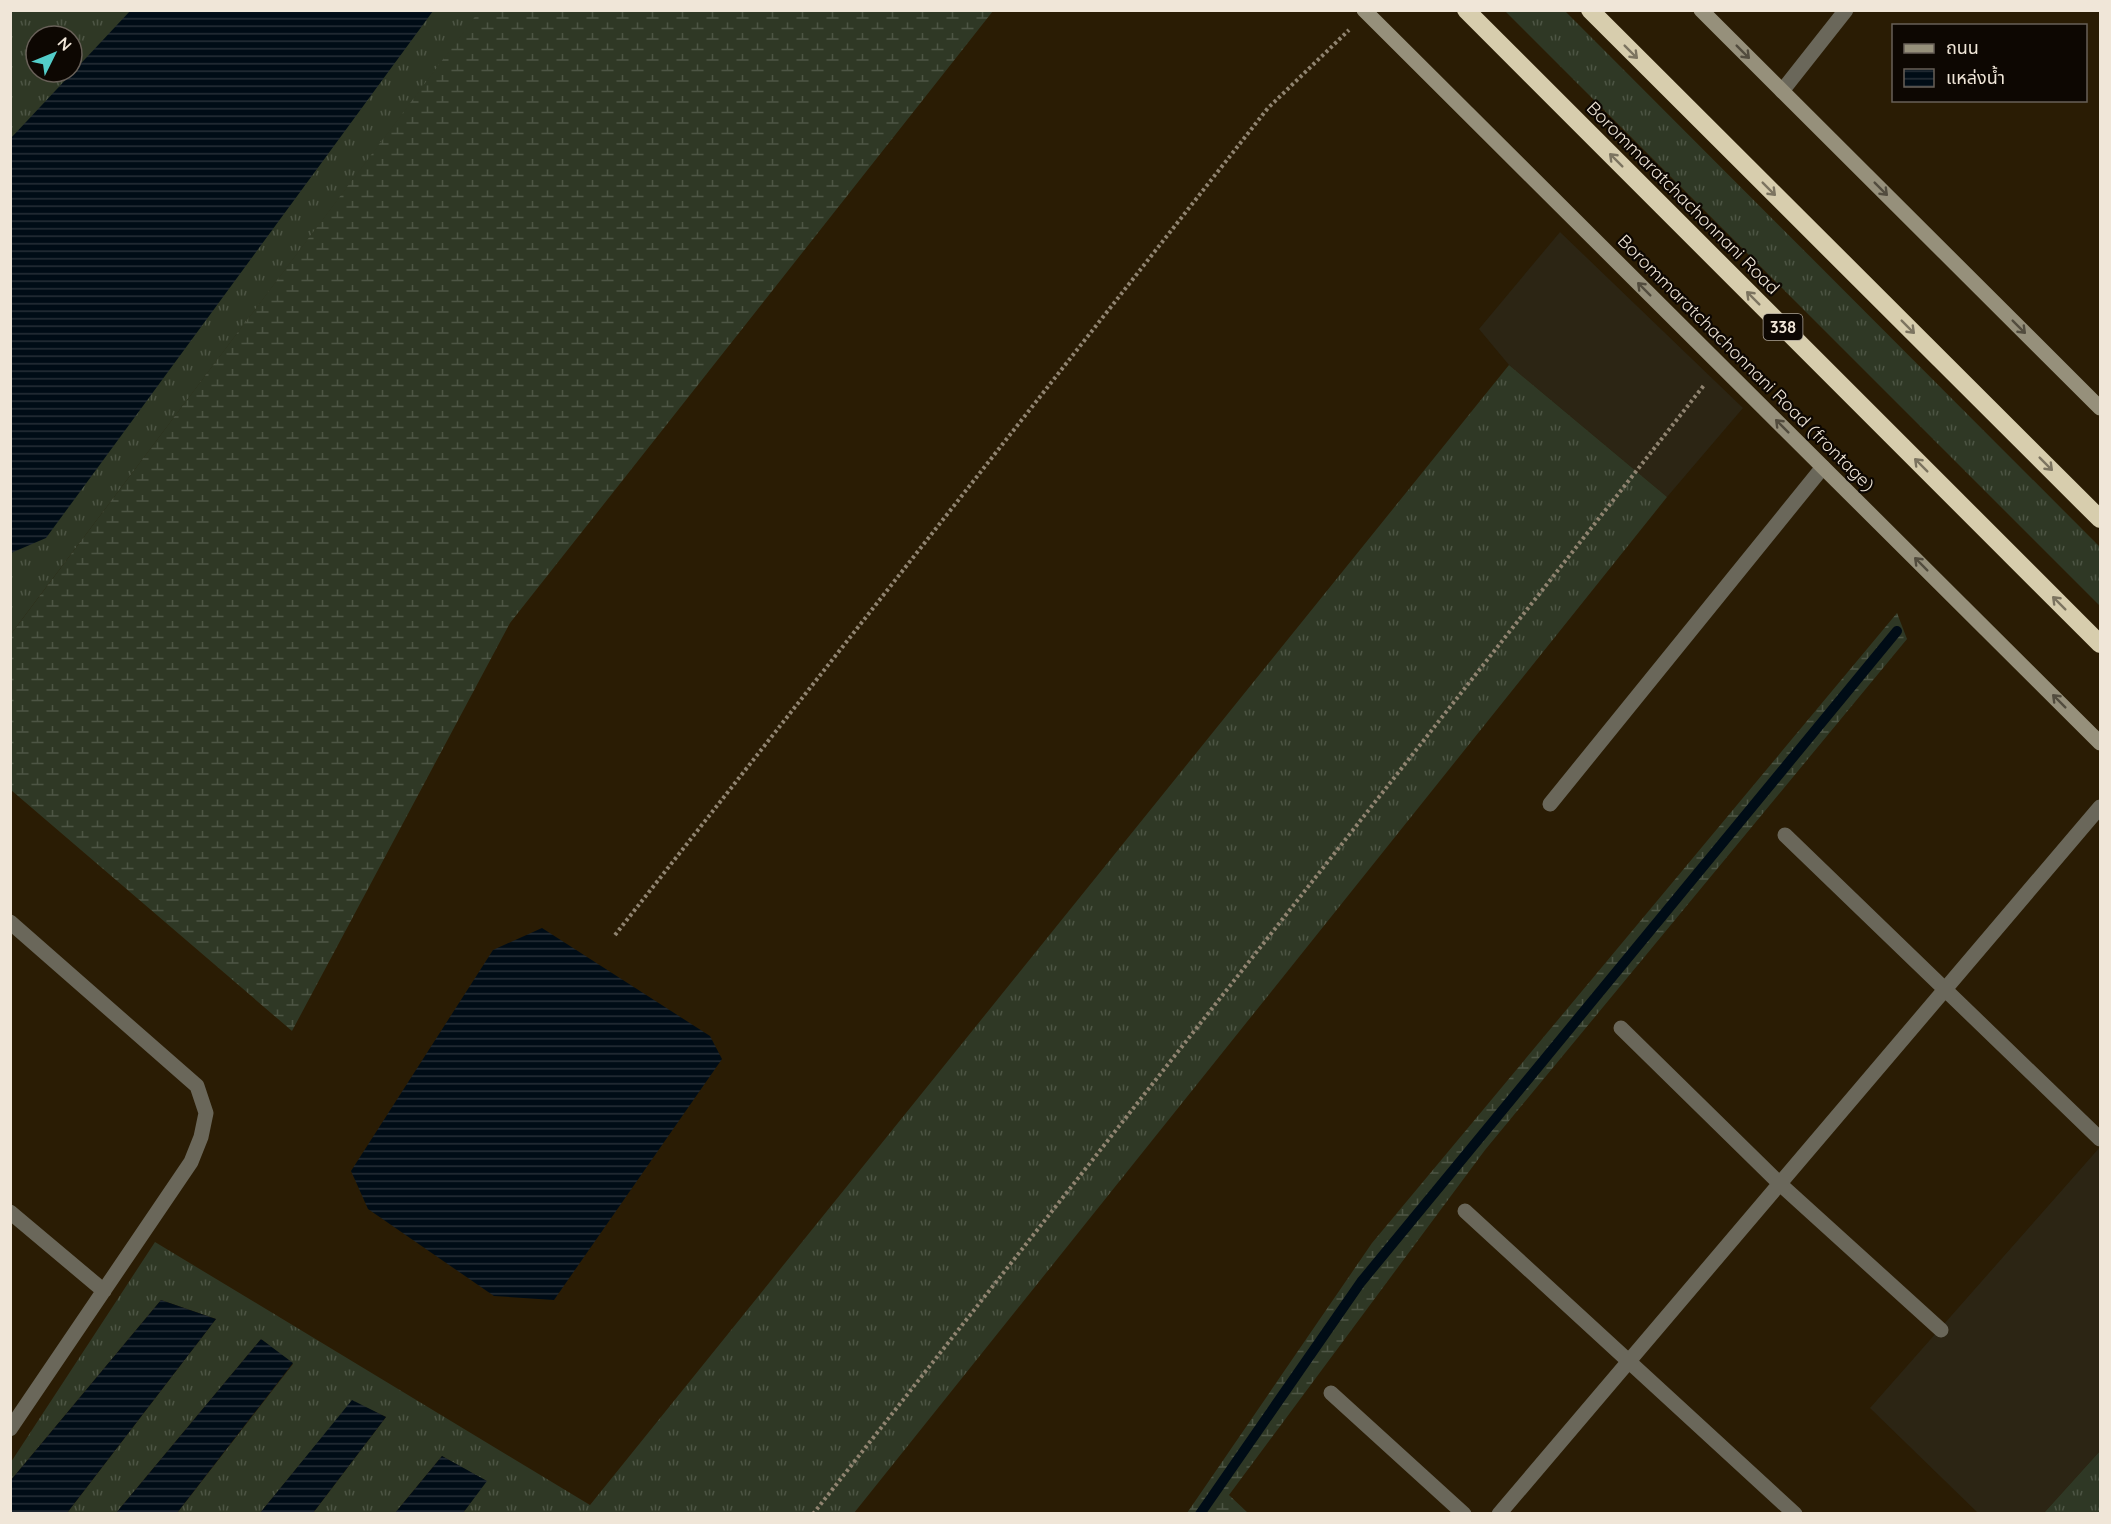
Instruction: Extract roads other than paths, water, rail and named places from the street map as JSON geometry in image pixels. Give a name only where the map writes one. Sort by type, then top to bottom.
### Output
[{"type":"highway","name":"Borommaratchachonnani Road","points":[[1466,10],[2100,645]]},
{"type":"highway","points":[[1590,10],[2100,519]]},
{"type":"main road","points":[[1701,10],[2100,408]]},
{"type":"main road","name":"Borommaratchachonnani Road (frontage)","points":[[1366,12],[2100,743]]},
{"type":"street","points":[[1782,91],[1846,10]]},
{"type":"street","points":[[1550,804],[1823,466]]},
{"type":"street","points":[[1499,1514],[2100,807]]},
{"type":"street","points":[[1785,835],[2100,1139]]},
{"type":"street","points":[[10,922],[197,1086],[206,1113],[201,1137],[191,1161],[10,1429]]},
{"type":"street","points":[[1622,1028],[1780,1184],[1941,1330]]},
{"type":"street","points":[[1465,1211],[1795,1514]]},
{"type":"street","points":[[10,1212],[104,1291]]},
{"type":"street","points":[[1330,1393],[1464,1514]]},
{"type":"water","points":[[131,10],[433,11],[46,538],[11,553],[11,138],[62,84],[84,84],[84,60]]},
{"type":"water","points":[[542,928],[710,1036],[722,1059],[554,1300],[494,1296],[368,1209],[351,1171],[493,950]]},
{"type":"water","points":[[161,1300],[216,1319],[67,1513],[11,1513],[11,1480]]},
{"type":"water","points":[[261,1339],[293,1363],[177,1513],[116,1513]]},
{"type":"water","points":[[352,1400],[386,1417],[313,1513],[260,1513]]},
{"type":"water","points":[[442,1456],[487,1481],[463,1513],[395,1513]]},
{"type":"waterway","points":[[1200,1514],[1361,1282],[1897,631]]}]
